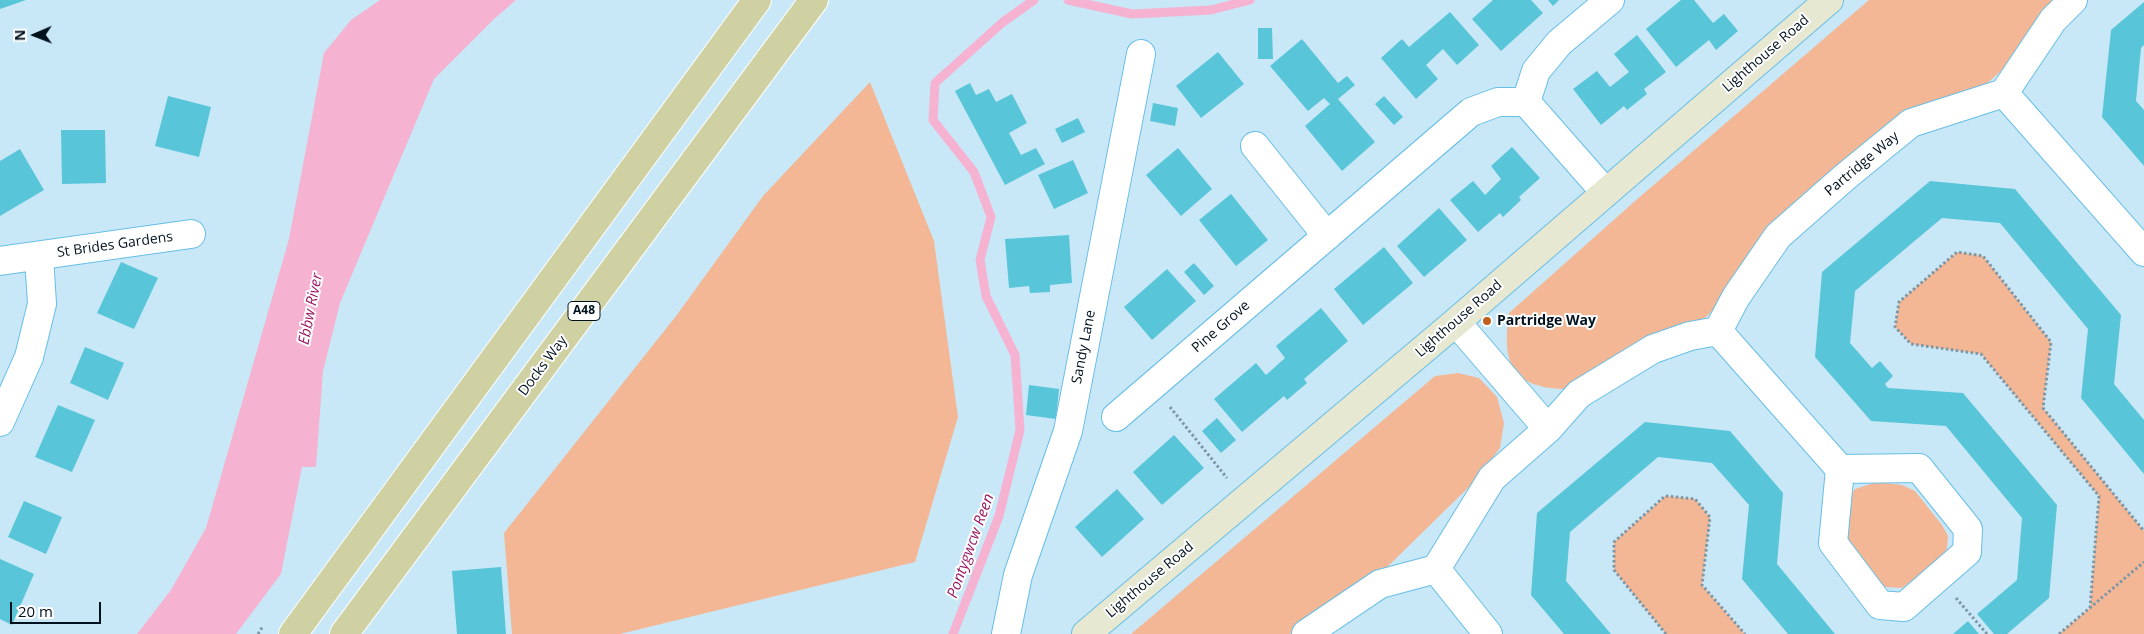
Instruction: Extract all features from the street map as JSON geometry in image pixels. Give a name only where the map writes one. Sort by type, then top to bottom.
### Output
[{"type":"main road","points":[[293,634],[757,0]]},
{"type":"main road","name":"Docks Way","points":[[344,634],[814,0]]},
{"type":"main road","name":"Lighthouse Road","points":[[1086,634],[1456,322],[1829,0]]},
{"type":"street","points":[[1605,192],[1526,102],[1536,71],[1559,43],[1610,0]]},
{"type":"street","points":[[2073,0],[2053,20],[2004,93],[2144,252]]},
{"type":"street","name":"Sandy Lane","points":[[1006,634],[1018,575],[1068,431],[1141,54]]},
{"type":"street","name":"Partridge Way","points":[[1718,331],[1736,297],[1778,236],[1845,177],[1911,124],[2004,93]]},
{"type":"street","name":"Pine Grove","points":[[1116,417],[1471,112],[1498,102],[1526,102]]},
{"type":"street","points":[[1255,146],[1327,236]]},
{"type":"street","name":"St Brides Gardens","points":[[0,261],[191,234]]},
{"type":"street","name":"St Brides Gardens","points":[[0,422],[29,357],[42,304],[39,256]]},
{"type":"street","points":[[1456,322],[1548,429]]},
{"type":"street","points":[[1306,634],[1380,584],[1436,569],[1492,478],[1548,429],[1580,394],[1653,349],[1690,336],[1718,331],[1840,469],[1833,543],[1880,605],[1904,608],[1967,552],[1968,529],[1919,468],[1840,469]]},
{"type":"street","points":[[1436,569],[1488,634]]},
{"type":"path","points":[[2090,608],[2099,496],[1982,354],[1911,344],[1894,326],[1899,302],[1957,252],[1983,256],[2051,342],[2043,408],[2144,532]]},
{"type":"path","points":[[1152,386],[1245,500]]},
{"type":"path","points":[[1666,634],[1614,570],[1614,542],[1665,496],[1695,499],[1710,517],[1702,585],[1745,634]]},
{"type":"path","points":[[2059,634],[2144,562]]},
{"type":"path","points":[[1938,577],[1987,634]]},
{"type":"shaded area","points":[[1869,0],[2059,0],[2017,57],[1984,86],[1909,112],[1706,317],[1563,389],[1531,383],[1521,377],[1509,358],[1507,330],[1509,313],[1635,201]]},
{"type":"shaded area","points":[[870,82],[934,241],[958,417],[915,562],[620,634],[512,634],[504,533],[676,316],[763,196]]},
{"type":"shaded area","points":[[1957,252],[1983,256],[2051,342],[2043,408],[2144,531],[2144,634],[2059,634],[2090,608],[2099,496],[1981,354],[1911,344],[1895,327],[1899,302]]},
{"type":"shaded area","points":[[1458,373],[1479,378],[1497,397],[1504,423],[1500,448],[1473,483],[1381,573],[1290,634],[1131,634],[1435,376]]},
{"type":"shaded area","points":[[1877,482],[1902,485],[1915,491],[1942,525],[1948,536],[1947,548],[1943,557],[1902,588],[1885,587],[1879,583],[1846,545],[1848,499],[1855,489]]},
{"type":"shaded area","points":[[1665,496],[1695,499],[1710,517],[1702,585],[1745,634],[1666,634],[1614,570],[1614,542]]},
{"type":"water","name":"Ebbw River","points":[[380,0],[516,0],[494,19],[434,79],[340,303],[323,371],[316,467],[302,467],[281,574],[236,634],[137,634],[171,590],[206,528],[289,239],[324,53],[351,20]]},
{"type":"building","points":[[0,0],[26,0],[0,9]]},
{"type":"building","points":[[1493,0],[1531,0],[1543,13],[1501,51],[1472,19]]},
{"type":"building","points":[[1548,0],[1559,0],[1553,6]]},
{"type":"building","points":[[1681,0],[1694,0],[1713,23],[1724,14],[1738,31],[1716,50],[1709,40],[1676,67],[1646,29]]},
{"type":"building","points":[[2144,2],[2144,45],[2141,48],[2136,101],[2144,110],[2144,166],[2102,117],[2111,30]]},
{"type":"building","points":[[1450,12],[1479,45],[1457,65],[1443,49],[1426,65],[1438,79],[1416,99],[1381,58],[1402,39],[1409,47]]},
{"type":"building","points":[[1258,28],[1272,28],[1273,59],[1258,59]]},
{"type":"building","points":[[1637,35],[1666,72],[1644,89],[1647,94],[1627,110],[1624,106],[1601,125],[1573,89],[1597,71],[1610,87],[1629,72],[1614,54]]},
{"type":"building","points":[[1302,39],[1338,83],[1347,76],[1355,85],[1338,99],[1375,142],[1342,171],[1305,126],[1330,104],[1324,98],[1308,111],[1270,66]]},
{"type":"building","points":[[1218,52],[1244,84],[1201,118],[1176,86]]},
{"type":"building","points":[[970,83],[976,95],[989,89],[996,102],[1012,94],[1027,123],[1009,133],[1021,155],[1036,148],[1045,164],[1005,185],[955,91]]},
{"type":"building","points":[[168,96],[211,107],[199,157],[155,146]]},
{"type":"building","points":[[1384,96],[1403,117],[1394,125],[1375,104]]},
{"type":"building","points":[[1153,103],[1178,108],[1175,126],[1150,121]]},
{"type":"building","points":[[1078,118],[1085,132],[1062,143],[1055,129]]},
{"type":"building","points":[[61,130],[105,130],[106,183],[62,184]]},
{"type":"building","points":[[1512,147],[1540,178],[1519,197],[1521,200],[1503,217],[1500,213],[1478,232],[1450,200],[1473,181],[1485,195],[1501,179],[1491,166]]},
{"type":"building","points":[[1178,148],[1212,189],[1181,216],[1146,175]]},
{"type":"building","points":[[20,149],[44,190],[0,216],[0,161]]},
{"type":"building","points":[[1073,160],[1088,193],[1054,209],[1038,175]]},
{"type":"building","points":[[1930,181],[2015,189],[2121,315],[2114,384],[2144,420],[2144,474],[2081,398],[2088,329],[2000,223],[1942,218],[1855,291],[1850,343],[1872,368],[1880,361],[1893,376],[1885,384],[1888,388],[1963,393],[2057,505],[2049,598],[2007,634],[1994,634],[1977,614],[2017,580],[2022,518],[1946,426],[1871,421],[1815,357],[1822,272]]},
{"type":"building","points":[[1231,194],[1268,240],[1236,266],[1199,220]]},
{"type":"building","points":[[1439,208],[1467,240],[1424,277],[1397,246]]},
{"type":"building","points":[[1069,235],[1072,283],[1050,285],[1050,292],[1030,293],[1029,286],[1009,288],[1005,239]]},
{"type":"building","points":[[1384,247],[1413,283],[1363,325],[1334,289]]},
{"type":"building","points":[[121,262],[158,278],[134,329],[97,313]]},
{"type":"building","points":[[1194,263],[1214,286],[1204,295],[1184,272]]},
{"type":"building","points":[[1167,269],[1196,301],[1152,340],[1124,307]]},
{"type":"building","points":[[1321,308],[1348,341],[1304,379],[1307,383],[1287,400],[1284,396],[1242,432],[1214,399],[1256,363],[1266,375],[1285,358],[1276,346]]},
{"type":"building","points":[[85,347],[124,363],[108,400],[70,383]]},
{"type":"building","points":[[1029,385],[1059,389],[1056,419],[1026,415]]},
{"type":"building","points":[[58,405],[95,420],[72,472],[35,457]]},
{"type":"building","points":[[1217,418],[1236,440],[1221,453],[1202,431]]},
{"type":"building","points":[[1645,422],[1730,431],[1783,493],[1777,564],[1835,634],[1788,634],[1742,579],[1749,505],[1712,463],[1658,457],[1570,532],[1566,581],[1611,634],[1564,634],[1531,595],[1537,513]]},
{"type":"building","points":[[1174,435],[1204,468],[1162,505],[1133,472]]},
{"type":"building","points":[[1117,489],[1144,519],[1102,557],[1075,527]]},
{"type":"building","points":[[24,501],[62,517],[46,554],[8,537]]},
{"type":"building","points":[[0,559],[34,574],[12,625],[0,619]]},
{"type":"building","points":[[501,567],[506,634],[457,634],[452,571]]},
{"type":"building","points":[[1968,621],[1979,634],[1953,634]]},
{"type":"waterway","name":"Pontygwcw Reen","points":[[953,634],[999,516],[1020,430],[1015,355],[986,296],[980,260],[991,217],[974,172],[933,120],[935,83],[1003,22],[1034,0]]},
{"type":"waterway","name":"Pontygwcw Reen","points":[[1068,0],[1132,14],[1211,10],[1250,0]]},
{"type":"place","name":"Partridge Way","points":[[1487,321]]}]
